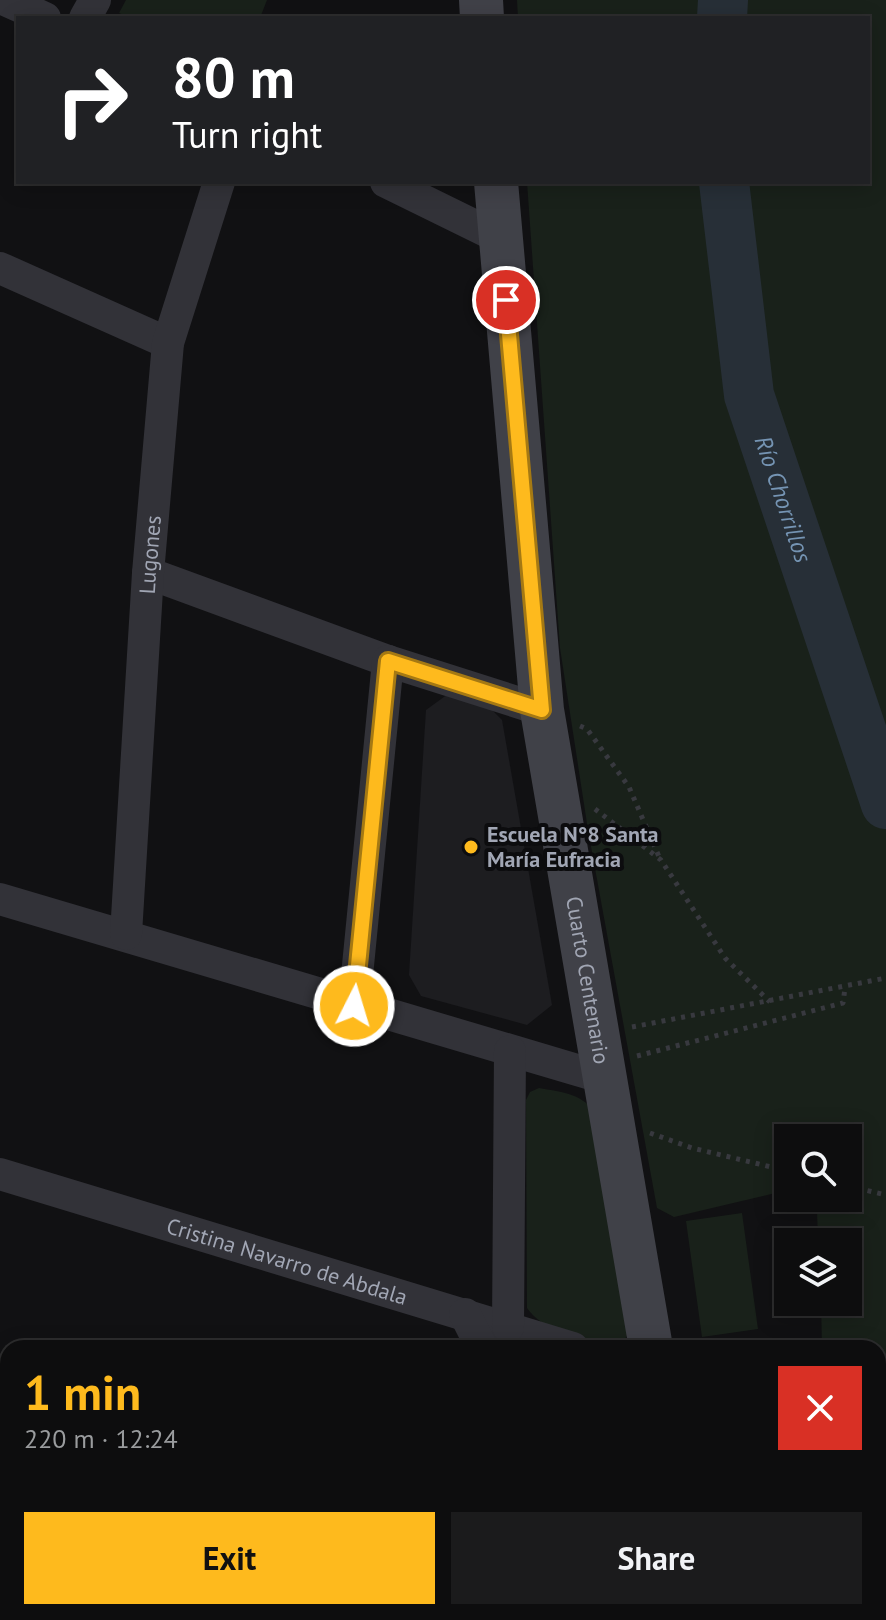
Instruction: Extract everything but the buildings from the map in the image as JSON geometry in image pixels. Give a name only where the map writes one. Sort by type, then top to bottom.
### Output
[{"type":"main road","name":"Cuarto Centenario","points":[[496,184],[542,710],[650,1340]]},
{"type":"street","points":[[5,0],[41,16]]},
{"type":"street","name":"Lugones","points":[[126,934],[148,573],[168,343],[218,184]]},
{"type":"street","points":[[390,184],[500,238]]},
{"type":"street","points":[[0,268],[168,343]]},
{"type":"street","points":[[148,573],[388,661],[542,710]]},
{"type":"street","points":[[354,1006],[388,661]]},
{"type":"street","points":[[0,899],[126,934],[354,1006],[603,1074]]},
{"type":"street","points":[[508,1327],[510,1051]]},
{"type":"street","name":"Cristina Navarro de Abdala","points":[[0,1174],[548,1340]]},
{"type":"street","points":[[465,1314],[478,1340]]},
{"type":"path","points":[[542,710],[587,729],[629,787],[661,860],[725,958],[770,1002]]},
{"type":"path","points":[[553,776],[661,860]]},
{"type":"path","points":[[603,1074],[770,1002],[886,978]]},
{"type":"path","points":[[603,1074],[843,1003],[845,988]]},
{"type":"path","points":[[603,1074],[692,1148],[774,1168]]},
{"type":"path","points":[[862,1189],[886,1195]]},
{"type":"shaded area","points":[[126,0],[267,0],[261,16],[126,16],[119,13]]},
{"type":"shaded area","points":[[517,0],[886,0],[886,1340],[822,1340],[821,1316],[862,1316],[862,1228],[818,1228],[817,1212],[862,1212],[862,1124],[774,1124],[774,1193],[674,1217],[657,1208],[588,830],[560,648],[527,184],[870,184],[870,16],[518,16]]},
{"type":"shaded area","name":"Escuela N°8 Santa María Eufracia","points":[[448,694],[487,705],[502,720],[552,1005],[527,1025],[421,996],[409,975],[426,710]]},
{"type":"shaded area","points":[[539,1088],[562,1092],[576,1097],[594,1111],[631,1328],[625,1340],[585,1340],[571,1336],[545,1325],[527,1308],[526,1100],[530,1092]]},
{"type":"shaded area","points":[[742,1213],[758,1329],[702,1337],[686,1221]]},
{"type":"waterway","name":"Río Chorrillos","points":[[722,16],[723,0]]},
{"type":"waterway","name":"Río Chorrillos","points":[[724,184],[749,395],[886,804]]},
{"type":"place","name":"Escuela N°8 Santa María Eufracia","points":[[471,847]]},
{"type":"route","points":[[354,1006],[388,661],[542,710],[506,300]]}]
